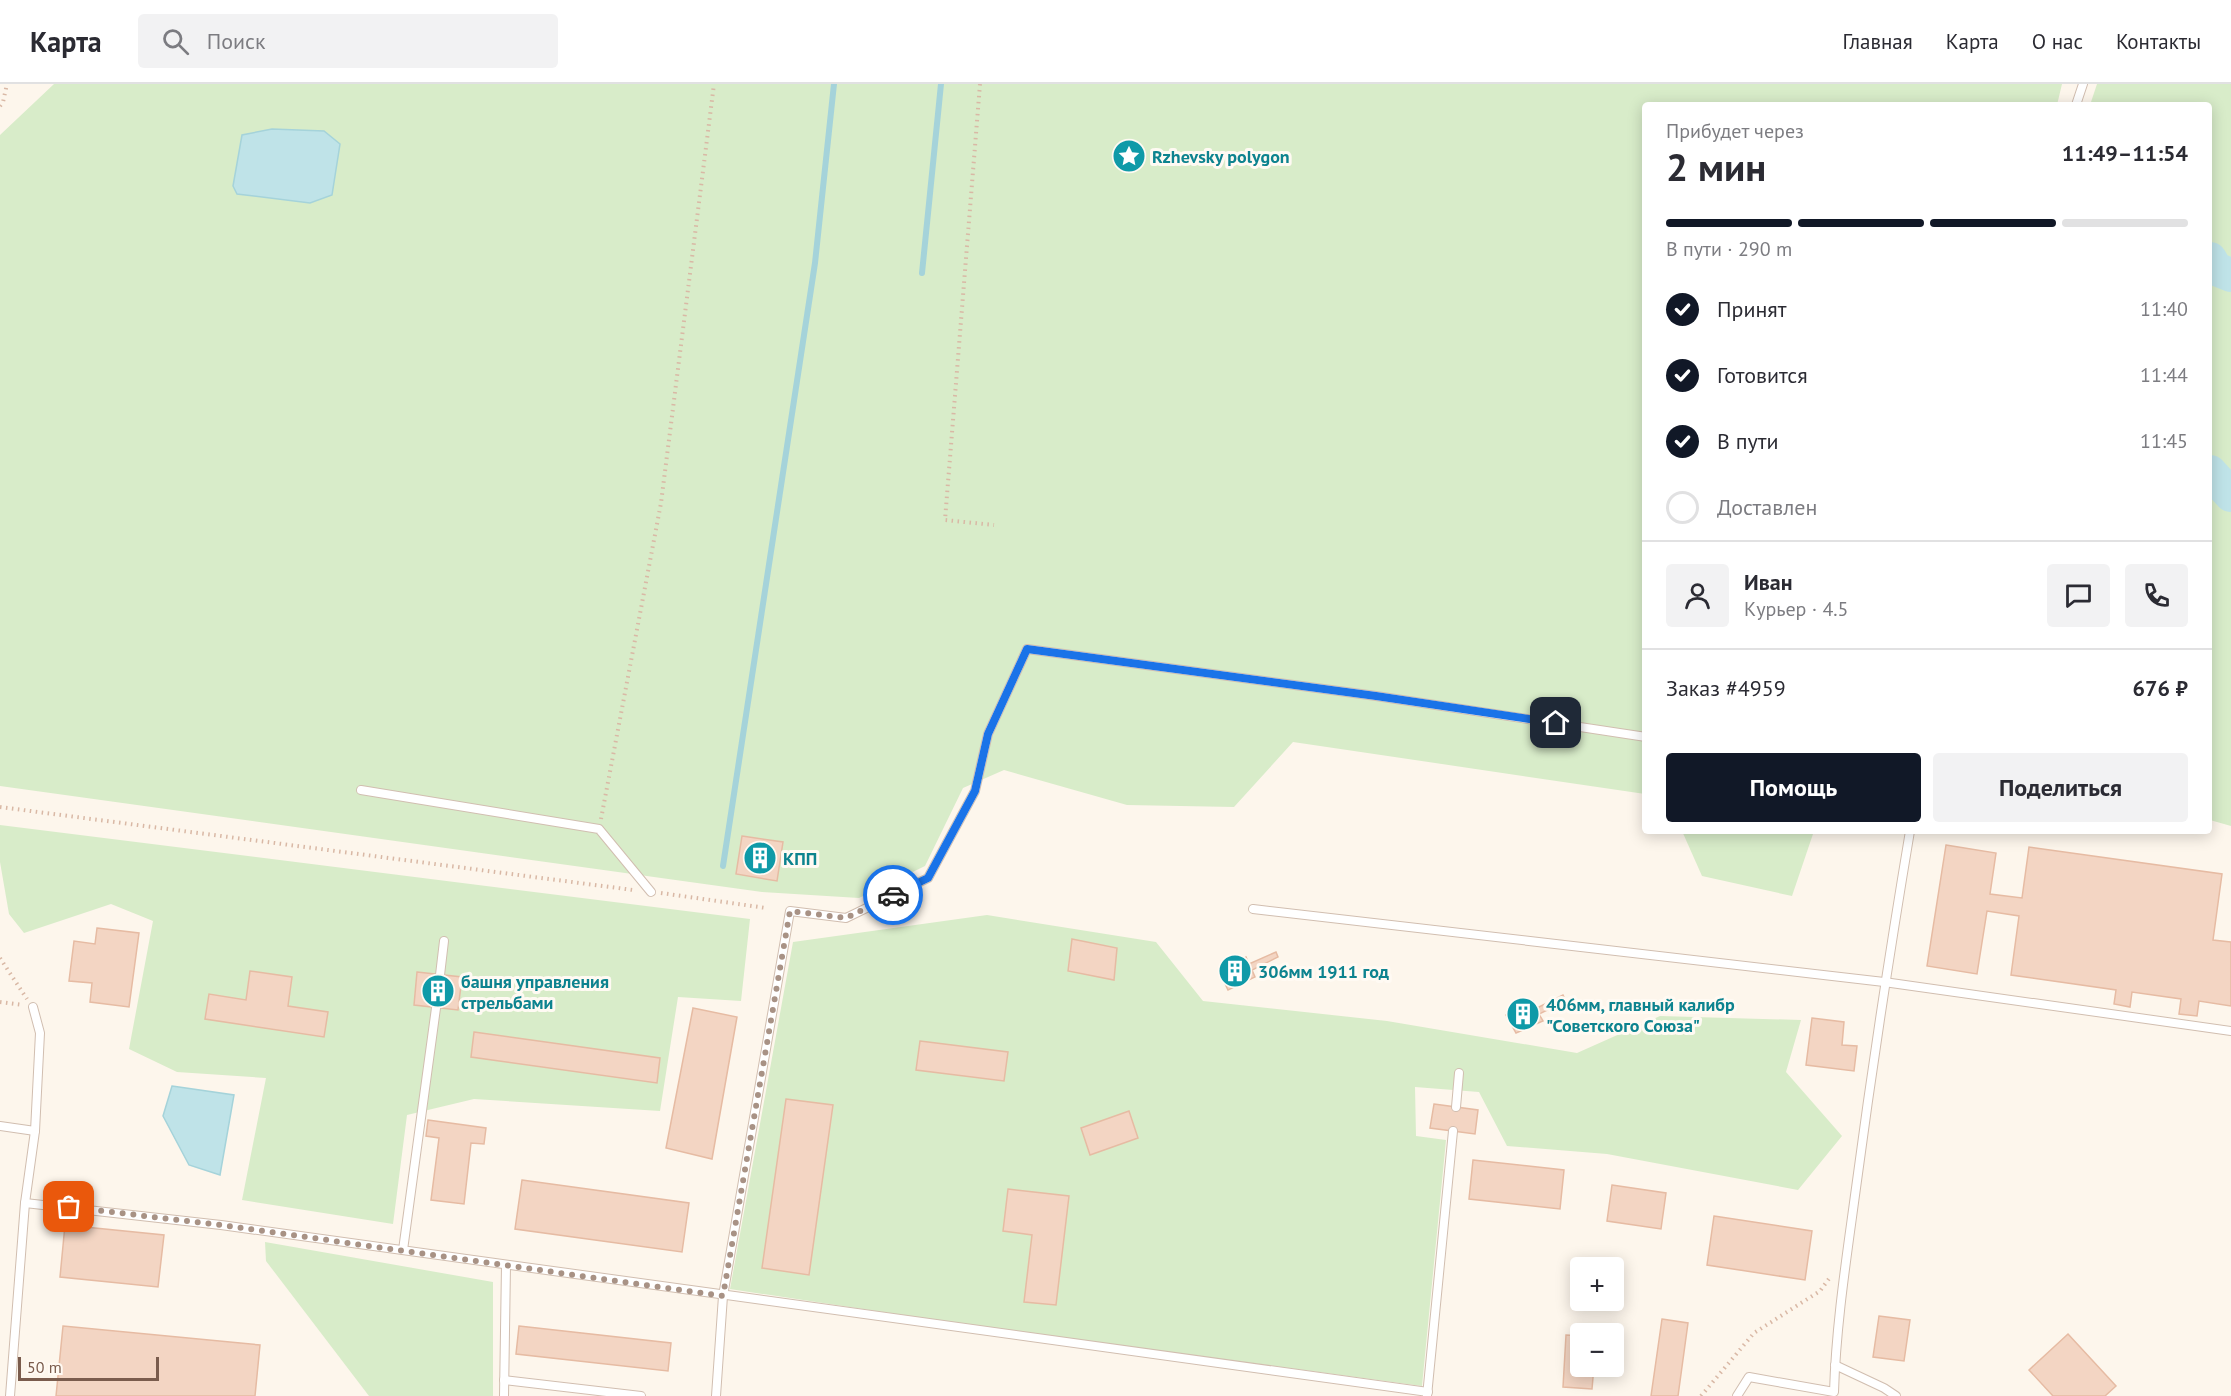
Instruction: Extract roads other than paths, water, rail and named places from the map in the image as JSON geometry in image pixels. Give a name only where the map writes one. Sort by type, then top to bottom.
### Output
[{"type":"lane","points":[[2077,102],[2083,84]]},
{"type":"lane","points":[[716,1396],[723,1296],[790,911],[846,918],[928,878],[975,791],[988,734],[1027,649],[1376,696],[1642,736]]},
{"type":"lane","points":[[361,790],[599,829],[651,892]]},
{"type":"lane","points":[[1737,1396],[1749,1377],[1834,1394],[1847,1256],[1884,982],[1909,834]]},
{"type":"lane","points":[[1254,909],[1884,982],[2231,1031]]},
{"type":"lane","points":[[440,975],[444,941]]},
{"type":"lane","points":[[10,1396],[25,1203],[35,1131],[40,1033],[33,1007]]},
{"type":"lane","points":[[403,1250],[436,1008]]},
{"type":"lane","points":[[1456,1107],[1459,1073]]},
{"type":"lane","points":[[0,1126],[35,1131]]},
{"type":"lane","points":[[25,1203],[221,1225],[1428,1394],[1453,1131]]},
{"type":"lane","points":[[504,1396],[506,1265]]},
{"type":"lane","points":[[1835,1365],[1896,1396]]},
{"type":"lane","points":[[504,1380],[641,1396]]},
{"type":"water","points":[[272,129],[324,131],[340,144],[332,195],[310,203],[237,194],[233,186],[242,135]]},
{"type":"water","points":[[172,1086],[234,1095],[220,1175],[189,1165],[163,1116]]},
{"type":"waterway","points":[[723,866],[815,263],[834,84]]},
{"type":"waterway","points":[[922,273],[941,84]]},
{"type":"waterway","points":[[2212,262],[2216,269],[2231,275]]},
{"type":"waterway","points":[[2212,474],[2231,495]]},
{"type":"place","name":"Rzhevsky polygon","points":[[1129,156]]},
{"type":"place","name":"КПП","points":[[760,858]]},
{"type":"place","name":"306мм 1911 год","points":[[1235,971]]},
{"type":"place","name":"башня управления стрельбами","points":[[438,991]]},
{"type":"place","name":"406мм, главный калибр \"Советского Союза\"","points":[[1523,1014]]}]
